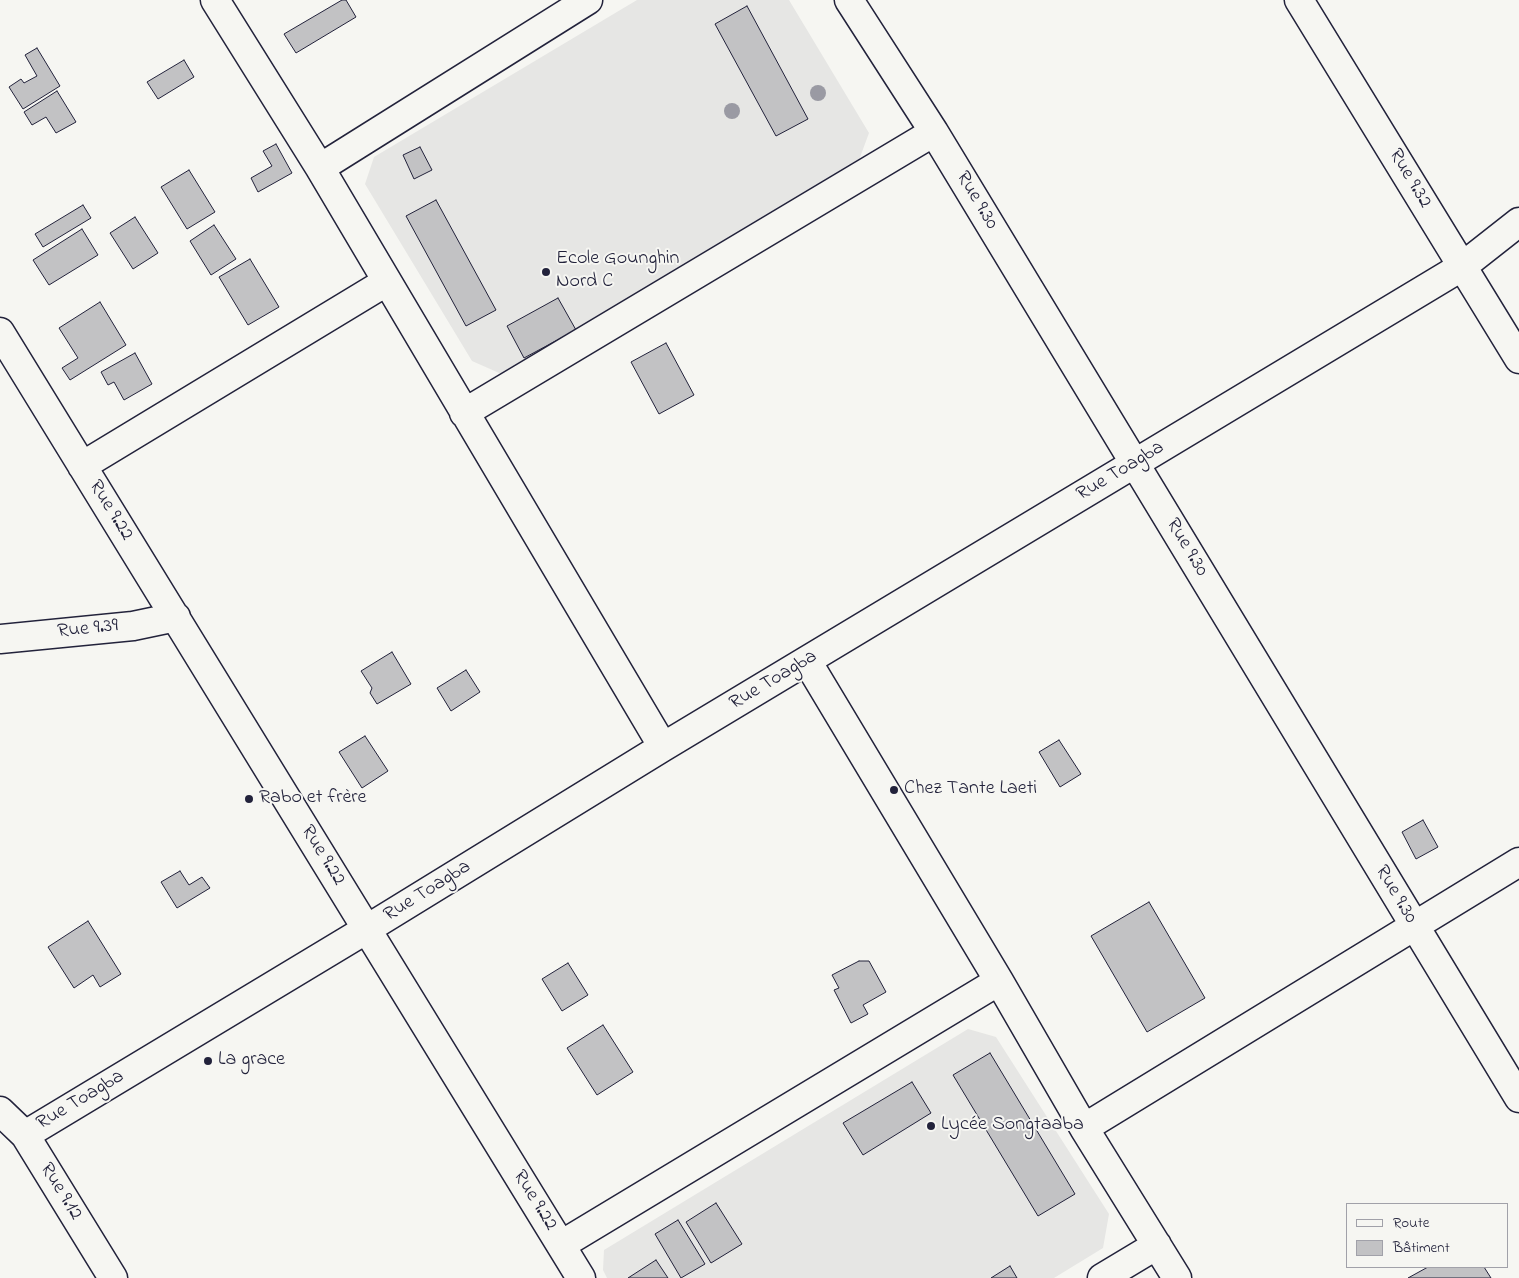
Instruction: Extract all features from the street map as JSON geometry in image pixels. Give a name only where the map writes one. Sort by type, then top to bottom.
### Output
[{"type":"street","points":[[215,0],[320,168],[663,747]]},
{"type":"street","points":[[320,168],[588,0]]},
{"type":"street","name":"Rue 9.32","points":[[1299,0],[1519,359]]},
{"type":"street","name":"Rue 9.30","points":[[861,4],[934,132],[1519,1098]]},
{"type":"street","points":[[464,412],[934,132]]},
{"type":"street","name":"Rue Toagba","points":[[25,1135],[367,929],[663,747],[1462,266],[1519,222]]},
{"type":"street","points":[[82,466],[386,282]]},
{"type":"street","name":"Rue 9.22","points":[[0,332],[7,360],[82,466],[581,1278]]},
{"type":"street","name":"Rue 9.39","points":[[0,639],[133,626],[176,617]]},
{"type":"street","points":[[807,660],[1084,1128],[1177,1278]]},
{"type":"street","points":[[1084,1128],[1519,862]]},
{"type":"street","points":[[561,1245],[999,982]]},
{"type":"street","name":"Rue 9.12","points":[[0,1112],[25,1135],[113,1278]]},
{"type":"street","points":[[1102,1278],[1157,1245]]},
{"type":"shaded area","name":"Ecole Gounghin Nord C","points":[[637,0],[789,0],[869,133],[859,160],[506,376],[472,361],[365,184],[374,157]]},
{"type":"shaded area","name":"Lycée Songtaaba","points":[[968,1029],[996,1037],[1109,1214],[1103,1248],[1054,1278],[607,1278],[603,1270],[604,1250]]},
{"type":"building","points":[[342,0],[346,0],[356,17],[296,53],[284,34]]},
{"type":"building","points":[[747,6],[808,119],[776,136],[715,24]]},
{"type":"building","points":[[37,48],[60,86],[23,109],[9,87],[21,79],[24,83],[37,76],[25,55]]},
{"type":"building","points":[[184,60],[194,77],[158,99],[147,82]]},
{"type":"building","points":[[57,91],[76,122],[56,133],[46,117],[32,125],[24,112]]},
{"type":"building","points":[[276,144],[292,173],[258,192],[251,178],[272,166],[263,151]]},
{"type":"building","points":[[420,147],[432,170],[414,179],[403,155]]},
{"type":"building","points":[[189,170],[215,212],[187,229],[161,187]]},
{"type":"building","points":[[436,200],[496,310],[466,326],[406,216]]},
{"type":"building","points":[[83,205],[91,218],[43,247],[35,234]]},
{"type":"building","points":[[135,217],[158,253],[133,269],[110,233]]},
{"type":"building","points":[[214,225],[236,259],[211,275],[190,241]]},
{"type":"building","points":[[82,229],[98,255],[49,285],[33,260]]},
{"type":"building","points":[[250,259],[279,307],[248,325],[219,277]]},
{"type":"building","points":[[558,298],[576,330],[524,358],[507,326]]},
{"type":"building","points":[[100,302],[126,345],[70,380],[62,368],[78,358],[59,328]]},
{"type":"building","points":[[666,343],[694,395],[659,414],[631,362]]},
{"type":"building","points":[[135,353],[152,384],[124,400],[114,382],[108,385],[101,372]]},
{"type":"building","points":[[392,652],[411,684],[377,704],[370,693],[372,688],[361,671]]},
{"type":"building","points":[[466,670],[480,692],[451,711],[437,688]]},
{"type":"building","points":[[365,736],[388,771],[362,788],[339,752]]},
{"type":"building","points":[[1059,740],[1081,774],[1060,787],[1039,752]]},
{"type":"building","points":[[1423,820],[1438,847],[1416,859],[1402,832]]},
{"type":"building","points":[[180,871],[189,885],[202,877],[210,888],[177,908],[161,882]]},
{"type":"building","points":[[1149,902],[1205,998],[1147,1032],[1091,936]]},
{"type":"building","points":[[88,921],[121,974],[100,987],[93,975],[74,988],[48,947]]},
{"type":"building","points":[[859,961],[869,961],[886,992],[863,1005],[868,1014],[851,1023],[834,990],[839,988],[832,975]]},
{"type":"building","points":[[568,963],[588,995],[562,1011],[542,979]]},
{"type":"building","points":[[603,1025],[633,1072],[597,1095],[567,1048]]},
{"type":"building","points":[[990,1053],[1075,1194],[1038,1216],[953,1075]]},
{"type":"building","points":[[912,1082],[931,1113],[863,1155],[843,1123]]},
{"type":"building","points":[[716,1203],[742,1244],[711,1263],[686,1222]]},
{"type":"building","points":[[678,1220],[705,1264],[681,1278],[655,1234]]},
{"type":"building","points":[[656,1260],[668,1278],[628,1278]]},
{"type":"building","points":[[1010,1266],[1017,1278],[991,1278]]},
{"type":"building","points":[[1426,1268],[1485,1268],[1491,1278],[1408,1278]]},
{"type":"place","name":"Ecole Gounghin Nord C","points":[[546,272]]},
{"type":"place","name":"Chez Tante Laeti","points":[[894,790]]},
{"type":"place","name":"Rabo et frère","points":[[249,799]]},
{"type":"place","name":"La grace","points":[[208,1061]]},
{"type":"place","name":"Lycée Songtaaba","points":[[931,1126]]}]
